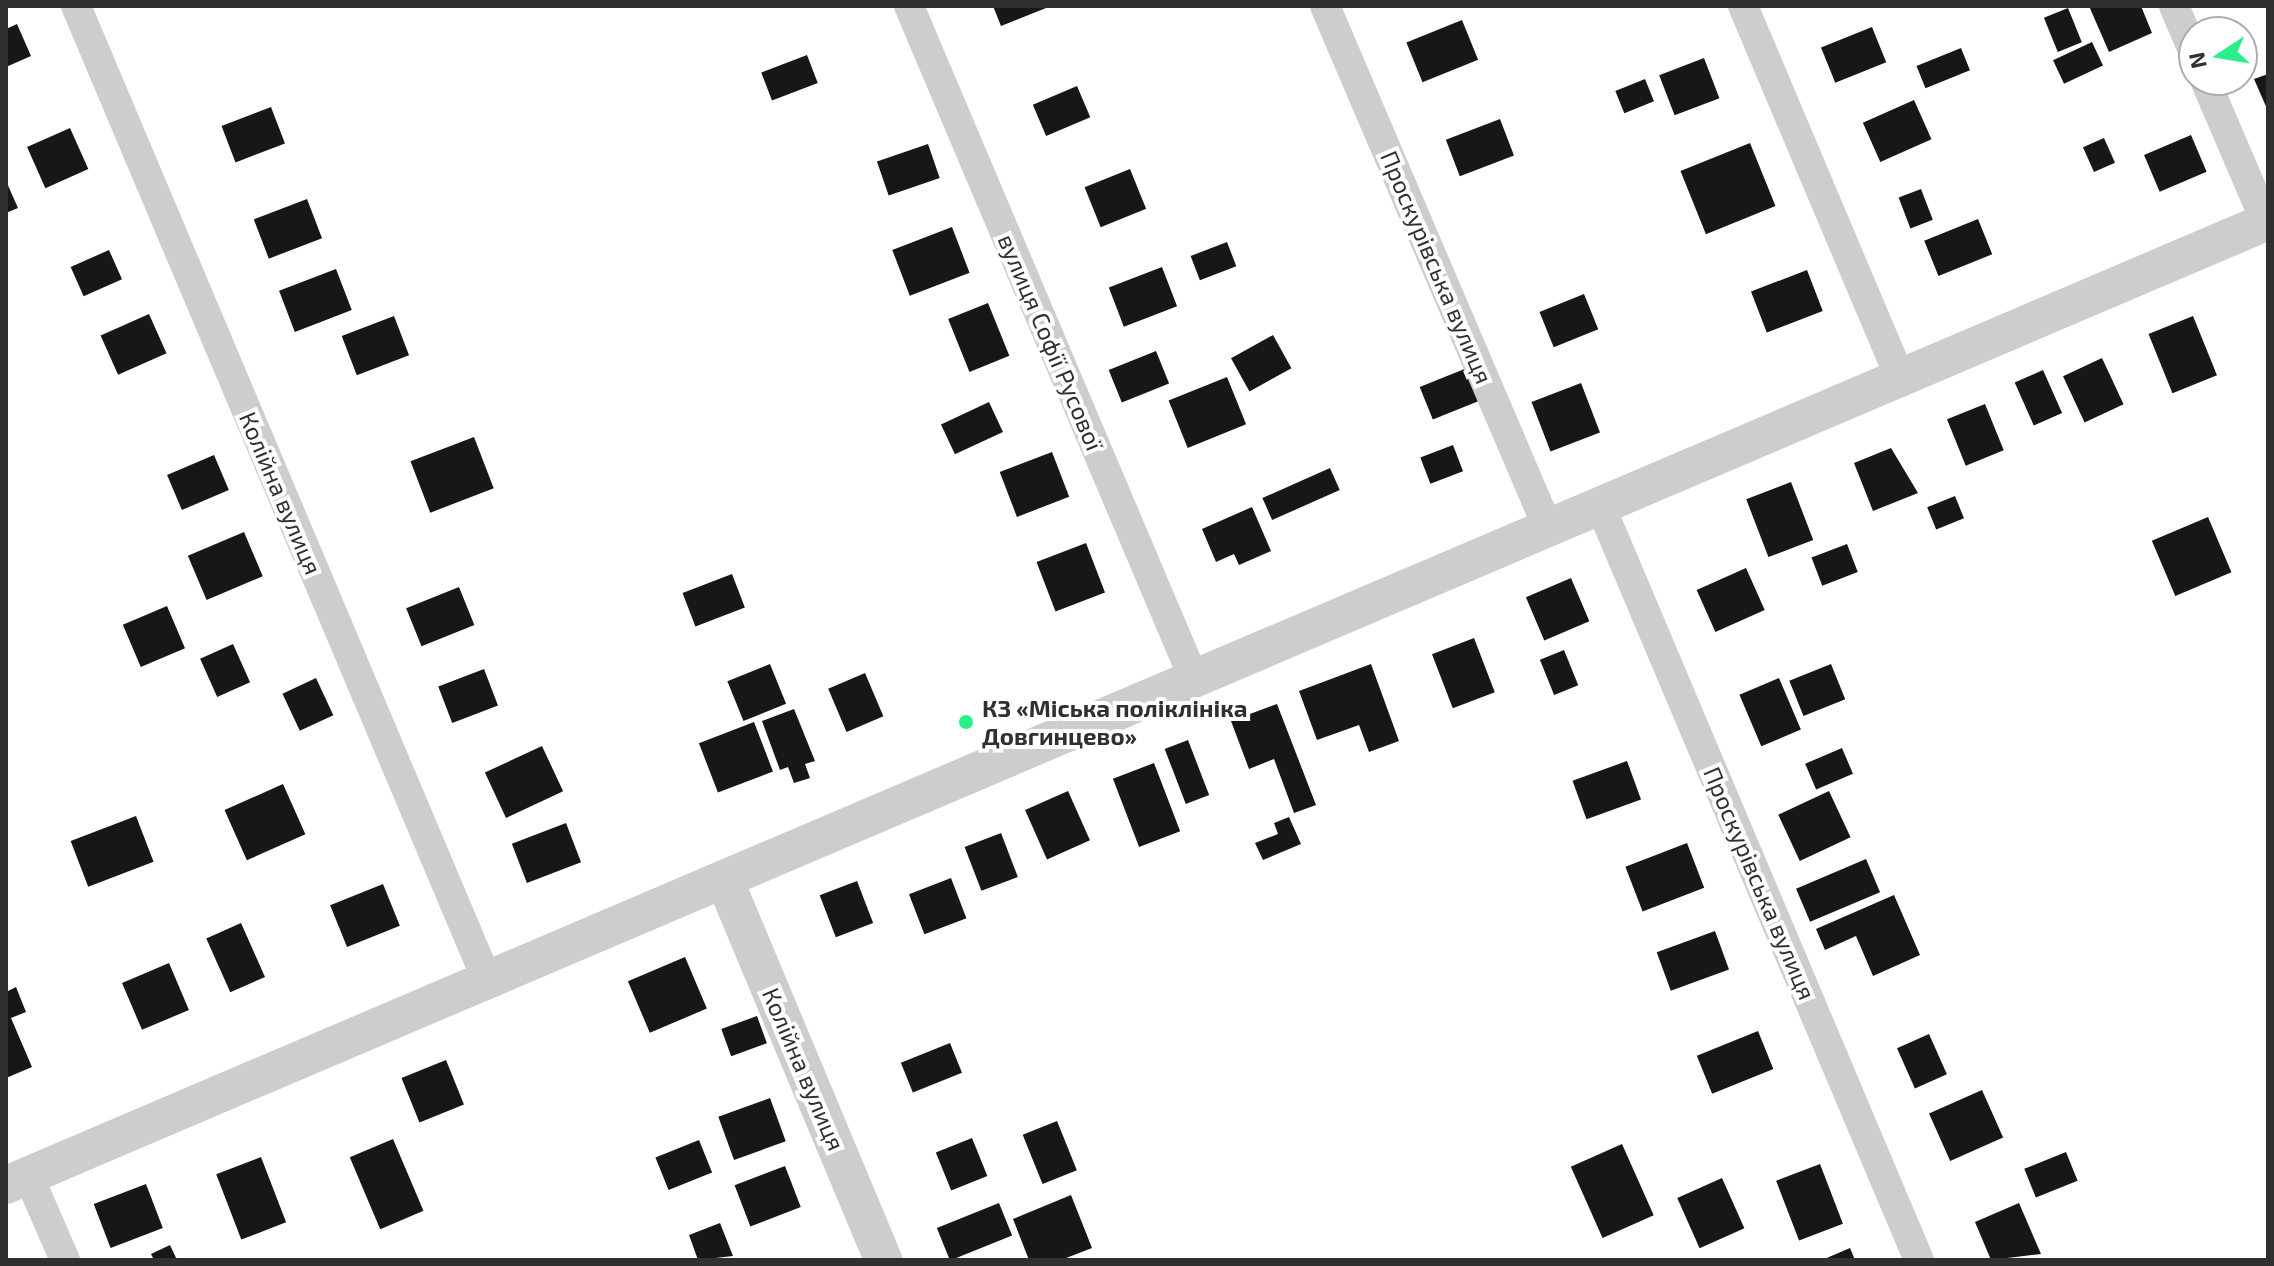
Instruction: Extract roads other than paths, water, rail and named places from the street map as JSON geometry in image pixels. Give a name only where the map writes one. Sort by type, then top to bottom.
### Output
[{"type":"street","name":"Колійна вулиця","points":[[76,6],[487,980]]},
{"type":"street","name":"вулиця Софії Русової","points":[[909,6],[1194,679]]},
{"type":"street","name":"Проскурівська вулиця","points":[[1325,6],[1548,528]]},
{"type":"street","points":[[1743,6],[1900,378]]},
{"type":"street","points":[[65,1260],[17,1180],[2267,222],[2212,96]]},
{"type":"street","name":"Проскурівська вулиця","points":[[1600,505],[1919,1260]]},
{"type":"street","name":"Колійна вулиця","points":[[724,879],[883,1260]]},
{"type":"place","name":"КЗ «Міська поліклініка Довгинцево»","points":[[966,722]]}]
